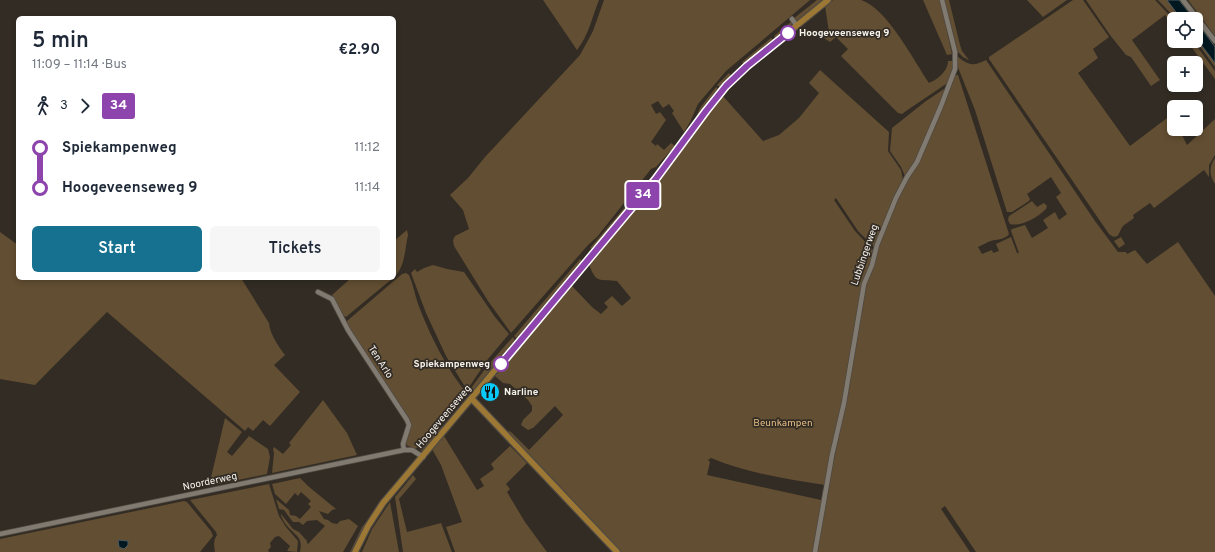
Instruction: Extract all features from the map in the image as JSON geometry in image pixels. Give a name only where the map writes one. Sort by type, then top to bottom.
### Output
[{"type":"main road","name":"Hoogeveenseweg","points":[[355,552],[378,509],[655,180],[726,86],[747,66],[828,0]]},
{"type":"main road","points":[[472,399],[617,552]]},
{"type":"street","name":"Lubbingerweg","points":[[815,552],[831,461],[844,403],[864,284],[872,265],[877,245],[896,198],[917,162],[955,69],[953,46],[942,0]]},
{"type":"street","points":[[1183,0],[1215,41]]},
{"type":"street","points":[[792,19],[797,26]]},
{"type":"street","name":"Ten Arlo","points":[[318,292],[332,299],[348,330],[407,420],[409,425],[404,442],[404,450]]},
{"type":"street","name":"Noorderweg","points":[[0,534],[404,450],[412,450],[423,456]]},
{"type":"green space","points":[[543,0],[599,0],[587,32],[577,50]]},
{"type":"green space","points":[[604,0],[810,0],[726,71],[698,104],[684,132],[672,113],[674,111],[669,104],[663,108],[658,101],[651,105],[656,114],[660,112],[666,120],[651,142],[656,146],[657,144],[664,150],[671,143],[675,146],[656,167],[651,169],[597,237],[588,245],[511,333],[488,301],[454,246],[453,240],[455,236],[469,229],[463,210],[450,195],[468,178],[485,157],[580,55],[593,31]]},
{"type":"green space","points":[[817,0],[825,0],[797,23],[793,19]]},
{"type":"green space","points":[[833,0],[861,0],[871,5],[890,24],[899,36],[929,83],[942,75],[948,65],[948,61],[953,61],[954,68],[949,82],[902,114],[898,113],[841,56],[848,49],[836,37],[830,42],[824,38],[829,32],[825,6]]},
{"type":"green space","points":[[923,0],[940,0],[952,54],[947,55]]},
{"type":"green space","points":[[944,0],[949,0],[962,51],[969,60],[963,57],[956,50]]},
{"type":"green space","points":[[1027,0],[1067,0],[1043,17]]},
{"type":"green space","points":[[1073,0],[1083,0],[1109,37],[1093,49],[1098,58],[1078,73],[1130,146],[1167,118],[1167,136],[1182,136],[1187,145],[1197,136],[1203,136],[1203,130],[1215,119],[1215,155],[1209,165],[1209,177],[1204,170],[1154,208],[1150,203],[1133,215],[1134,218],[1123,226],[1117,236],[1112,236],[1109,234],[989,57]]},
{"type":"green space","points":[[1086,0],[1155,0],[1167,13],[1167,17],[1165,15],[1132,40],[1160,80],[1151,86],[1131,57],[1126,55]]},
{"type":"green space","points":[[1158,0],[1167,0],[1176,12],[1169,12]]},
{"type":"green space","points":[[1188,0],[1215,0],[1215,36],[1203,20],[1203,12],[1197,12]]},
{"type":"green space","points":[[792,21],[794,24],[776,40],[774,36]]},
{"type":"green space","points":[[771,38],[775,41],[744,65],[742,62]]},
{"type":"green space","points":[[1203,47],[1215,63],[1215,67],[1201,48]]},
{"type":"green space","points":[[1192,48],[1198,48],[1215,71],[1215,79],[1203,63],[1203,56],[1198,56]]},
{"type":"green space","points":[[956,55],[970,64],[977,64],[986,60],[1095,221],[1118,252],[1126,252],[1127,254],[1135,250],[1147,264],[1178,242],[1215,296],[1215,552],[976,552],[945,506],[941,509],[970,552],[817,552],[832,469],[847,399],[867,281],[874,266],[879,246],[897,200],[942,109],[955,75],[958,75],[1009,234],[1003,238],[989,241],[978,247],[982,254],[992,250],[993,253],[999,251],[996,244],[1011,237],[1017,253],[1019,253],[1011,231],[1012,229],[1025,225],[1032,238],[1048,228],[1043,220],[1055,212],[1059,220],[1067,214],[1056,197],[1061,193],[1051,177],[1027,194],[1030,199],[1029,201],[1012,212],[1007,212],[975,110],[957,65]]},
{"type":"green space","name":"Beunkampen","points":[[820,70],[889,132],[888,151],[901,170],[903,180],[894,196],[874,247],[858,231],[836,198],[834,200],[855,231],[873,250],[870,264],[861,287],[843,395],[825,485],[753,472],[711,458],[708,460],[710,462],[707,475],[821,500],[823,489],[825,489],[814,552],[620,552],[507,434],[509,431],[511,432],[529,450],[563,415],[555,406],[533,428],[528,430],[521,425],[523,420],[532,411],[532,406],[528,400],[510,384],[503,383],[495,376],[572,286],[592,307],[601,314],[608,307],[604,303],[612,296],[622,306],[631,298],[617,281],[596,278],[589,264],[667,171],[722,95],[763,141],[779,135],[799,118],[819,93],[809,83]]},
{"type":"green space","points":[[729,73],[732,77],[721,88],[717,85]]},
{"type":"green space","points":[[716,87],[719,90],[686,134],[694,122],[700,108]]},
{"type":"green space","points":[[947,87],[916,161],[905,176],[901,167],[890,151],[892,128],[926,101]]},
{"type":"green space","points":[[1215,158],[1215,184],[1210,171]]},
{"type":"green space","points":[[663,164],[664,165],[645,188],[643,186]]},
{"type":"green space","points":[[642,187],[644,189],[594,250],[590,248]]},
{"type":"green space","points":[[1032,201],[1037,207],[1044,203],[1047,206],[1046,209],[1030,221],[1015,225],[1010,224],[1008,220],[1009,216]]},
{"type":"green space","points":[[407,230],[408,235],[405,252],[402,263],[396,275],[396,239]]},
{"type":"green space","points":[[0,232],[16,244],[16,280],[242,280],[269,323],[277,344],[285,355],[274,365],[300,392],[270,426],[263,420],[253,431],[248,427],[245,431],[107,312],[35,385],[0,379]]},
{"type":"green space","points":[[1121,237],[1125,244],[1119,248],[1114,241]]},
{"type":"green space","points":[[580,259],[583,261],[519,339],[517,339],[514,336]]},
{"type":"green space","points":[[433,265],[464,272],[495,317],[509,334],[488,359],[467,390],[446,356],[426,313],[411,273],[415,269],[417,272]]},
{"type":"green space","points":[[406,273],[409,275],[427,327],[445,361],[466,392],[446,416],[428,432],[416,449],[406,444],[410,425],[346,324],[347,321],[402,274]]},
{"type":"green space","points":[[349,280],[391,280],[346,317],[332,295]]},
{"type":"green space","points":[[513,337],[516,342],[473,394],[469,391],[488,365]]},
{"type":"green space","points":[[323,400],[347,433],[357,455],[272,473],[274,447],[283,454],[291,445],[289,443]]},
{"type":"green space","points":[[225,418],[242,432],[227,452],[232,456],[249,436],[268,449],[270,457],[267,474],[209,486]]},
{"type":"green space","points":[[446,424],[423,452],[419,449],[427,438]]},
{"type":"green space","points":[[444,436],[477,490],[484,486],[480,479],[494,469],[491,464],[510,446],[527,463],[506,484],[510,489],[507,492],[525,522],[547,552],[455,552],[446,527],[462,522],[441,465],[432,449]]},
{"type":"green space","points":[[413,475],[416,479],[399,499],[407,532],[441,523],[452,552],[403,552],[395,497]]},
{"type":"green space","points":[[300,478],[336,509],[332,510],[328,514],[319,511],[324,519],[337,524],[340,521],[349,519],[358,526],[343,552],[300,552],[300,540],[297,535],[286,525],[281,514],[293,529],[299,532],[308,544],[325,526],[317,520],[307,521],[303,525],[299,522],[293,522],[284,510],[279,509],[276,499],[289,510],[290,515],[296,516],[300,519],[311,507],[308,504],[311,501],[301,492],[298,496],[295,493],[286,504],[275,494],[272,484]]},
{"type":"green space","points":[[269,484],[279,516],[298,541],[297,552],[287,551],[290,546],[279,536],[275,537],[270,543],[271,547],[268,550],[269,552],[215,552],[214,543],[217,535],[216,532],[190,500]]},
{"type":"green space","points":[[184,501],[187,502],[211,531],[213,536],[200,552],[0,552],[0,539]]},
{"type":"green space","points":[[390,502],[399,552],[362,552],[372,529]]},
{"type":"green space","points":[[369,519],[354,552],[350,552],[362,527]]},
{"type":"water","points":[[1167,0],[1179,0],[1188,12],[1176,12]]},
{"type":"water","points":[[1203,31],[1215,47],[1215,63],[1203,47]]},
{"type":"water","points":[[118,540],[128,541],[128,545],[124,549],[119,547]]},
{"type":"bus line","name":"34","points":[[501,364],[655,180],[726,86],[747,66],[788,33]]},
{"type":"place","name":"Hoogeveenseweg 9","points":[[788,33]]},
{"type":"place","name":"Spiekampenweg","points":[[501,364]]},
{"type":"place","name":"Narline","points":[[490,392]]}]
